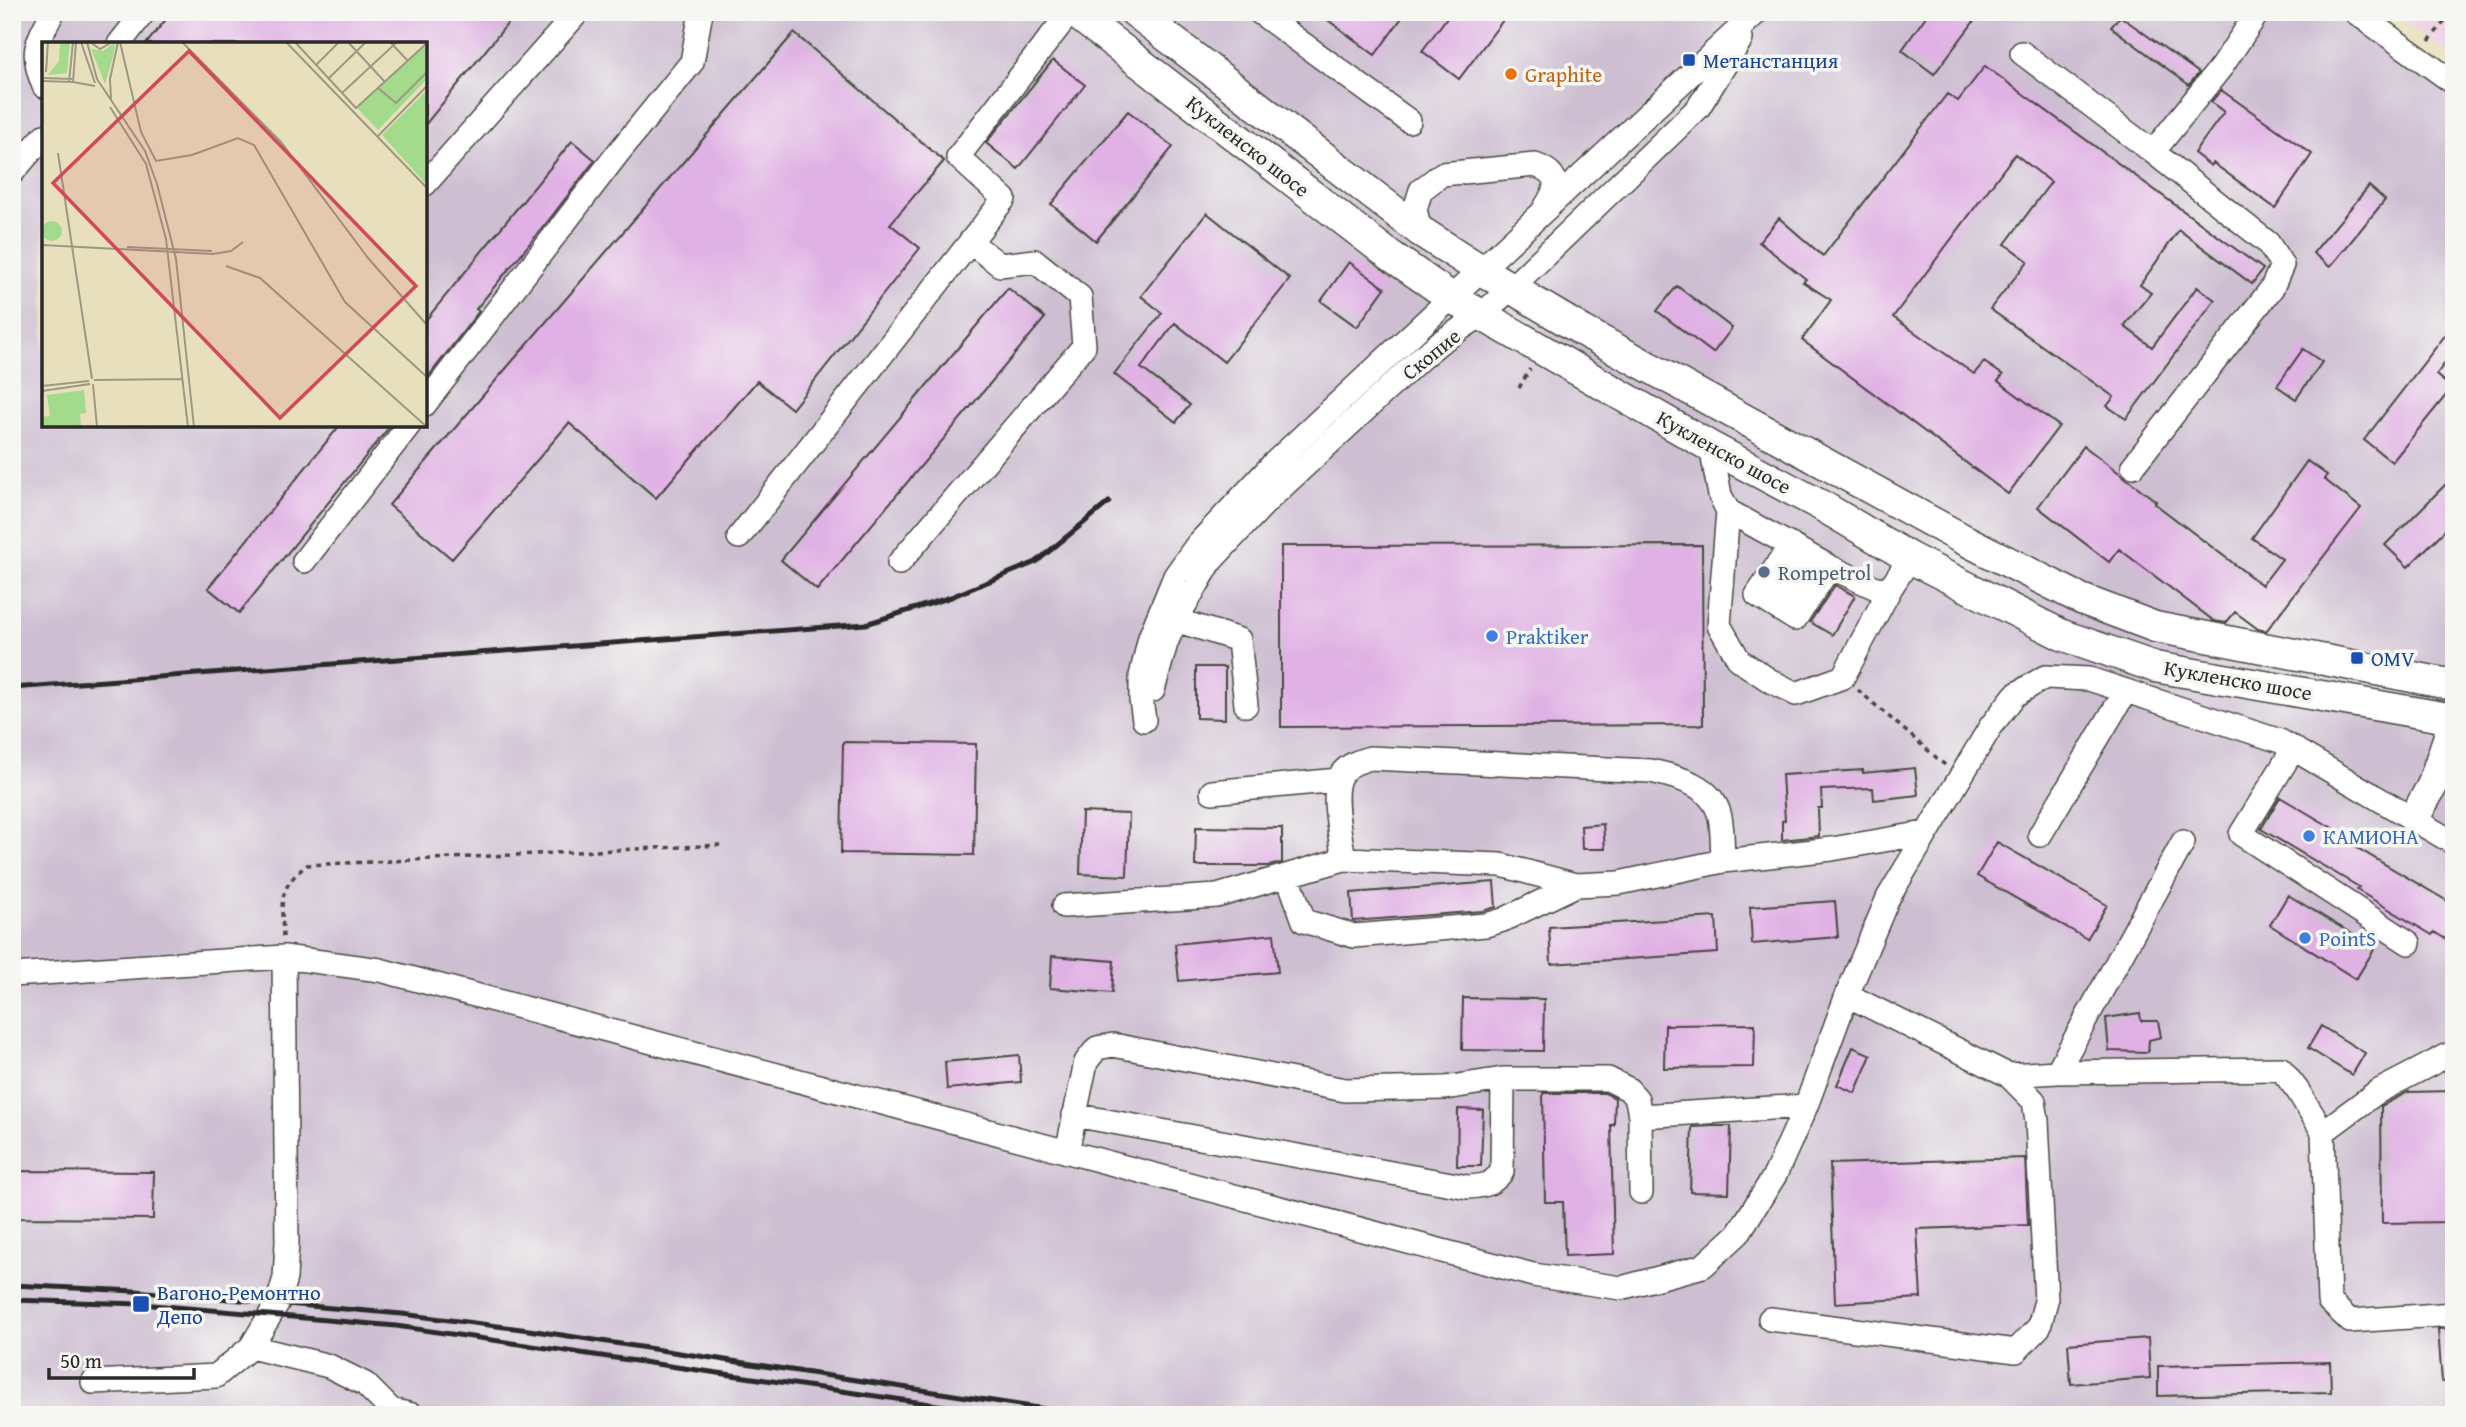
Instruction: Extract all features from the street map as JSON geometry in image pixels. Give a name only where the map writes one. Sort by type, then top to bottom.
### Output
[{"type":"main road","name":"Кукленско шосе","points":[[1072,12],[1384,251],[1452,298],[1910,558],[2062,635],[2155,667],[2454,720]]},
{"type":"main road","name":"Кукленско шосе","points":[[1135,12],[1420,231],[1481,270],[1568,323],[1949,532],[2081,599],[2155,627],[2454,685]]},
{"type":"main road","points":[[2414,818],[2432,786],[2454,720]]},
{"type":"street","points":[[42,81],[35,64],[37,41],[52,12]]},
{"type":"street","points":[[120,42],[144,12]]},
{"type":"street","points":[[427,182],[578,12]]},
{"type":"street","points":[[427,401],[691,62],[701,12]]},
{"type":"street","points":[[739,537],[1004,199],[958,157],[1072,12]]},
{"type":"street","points":[[1259,12],[1409,121]]},
{"type":"street","name":"Скопие","points":[[1144,720],[1166,643],[1175,576],[1197,545],[1273,464],[1757,12]]},
{"type":"street","name":"Скопие","points":[[1168,615],[1212,561],[1267,501],[1421,358],[1480,316],[1511,288],[1698,108],[1757,12]]},
{"type":"street","points":[[2153,152],[2222,66],[2258,12]]},
{"type":"street","points":[[2355,12],[2454,82]]},
{"type":"street","points":[[2022,53],[2268,243],[2282,265],[2272,288],[2133,466]]},
{"type":"street","points":[[12,173],[42,138]]},
{"type":"street","points":[[1420,231],[1415,209],[1421,190],[1442,174],[1535,165],[1548,169],[1555,179],[1555,193],[1535,221]]},
{"type":"street","points":[[899,563],[1084,346],[1080,297],[1035,261],[1000,265],[970,242]]},
{"type":"street","points":[[304,561],[407,427]]},
{"type":"street","points":[[1711,447],[1720,495],[1728,510],[1811,596],[1830,568]]},
{"type":"street","points":[[1273,464],[1288,483]]},
{"type":"street","points":[[1728,510],[1719,625],[1739,660],[1796,694],[1843,677],[1890,589],[1910,558]]},
{"type":"street","points":[[1779,563],[1830,568],[1876,588],[1890,589]]},
{"type":"street","points":[[1168,615],[1239,640],[1246,705]]},
{"type":"street","points":[[12,975],[285,957],[380,970],[1533,1275],[1621,1288],[1703,1266],[1738,1234],[1775,1175],[1806,1106],[1847,995],[1888,898],[1991,726],[2015,695],[2045,677],[2089,679],[2280,741],[2454,843]]},
{"type":"street","points":[[2040,835],[2125,692]]},
{"type":"street","points":[[2294,748],[2241,834],[2409,943]]},
{"type":"street","points":[[1344,859],[1335,788],[1343,772],[1351,765],[1370,758],[1651,771],[1685,779],[1709,795],[1720,815],[1723,861]]},
{"type":"street","points":[[1212,792],[1338,780]]},
{"type":"street","points":[[1064,906],[1217,896],[1344,859],[1501,865],[1576,885],[1619,883],[1723,861],[1832,849],[1925,833]]},
{"type":"street","points":[[2057,1072],[2183,842]]},
{"type":"street","points":[[1289,877],[1304,921],[1354,936],[1486,925],[1503,920],[1576,885]]},
{"type":"street","points":[[93,1382],[216,1376],[251,1347],[278,1302],[285,1278],[285,957]]},
{"type":"street","points":[[1770,1319],[2016,1351],[2039,1327],[2046,1301],[2034,1101],[2008,1075],[1847,995]]},
{"type":"street","points":[[1067,1152],[1086,1062],[1097,1048],[1113,1045],[1345,1090],[1445,1088],[1503,1079],[1608,1079],[1628,1089],[1637,1099],[1640,1116],[1641,1192]]},
{"type":"street","points":[[2323,1132],[2376,1092],[2454,1052]]},
{"type":"street","points":[[2008,1075],[2281,1069],[2323,1132],[2329,1301],[2350,1321],[2454,1314]]},
{"type":"street","points":[[1074,1115],[1468,1187],[1483,1186],[1493,1183],[1502,1172],[1503,1079]]},
{"type":"street","points":[[1640,1116],[1806,1106]]},
{"type":"street","points":[[251,1347],[329,1366],[365,1384],[391,1410],[412,1415]]},
{"type":"path","points":[[2416,57],[2452,12]]},
{"type":"path","points":[[1519,388],[1535,361]]},
{"type":"path","points":[[1843,677],[1960,777]]},
{"type":"path","points":[[285,957],[281,897],[291,877],[307,865],[720,845]]},
{"type":"shaded area","points":[[12,12],[2352,12],[2454,88],[2454,1415],[12,1415]]},
{"type":"shaded area","points":[[2392,12],[2454,12],[2454,58]]},
{"type":"building","points":[[172,12],[517,12],[427,123],[427,42],[148,42]]},
{"type":"building","points":[[1317,12],[1406,12],[1375,55]]},
{"type":"building","points":[[1451,12],[1509,12],[1459,79],[1422,51]]},
{"type":"building","points":[[1929,12],[1981,12],[1934,74],[1902,50]]},
{"type":"building","points":[[2120,16],[2199,73],[2189,85],[2111,27]]},
{"type":"building","points":[[794,33],[944,161],[890,224],[920,248],[792,409],[757,381],[656,498],[569,423],[452,559],[389,505]]},
{"type":"building","points":[[1053,60],[1085,85],[1018,169],[986,143]]},
{"type":"building","points":[[1985,66],[2263,269],[2252,284],[2179,230],[2140,285],[2151,293],[2124,326],[2152,347],[2197,287],[2215,300],[2126,419],[2107,406],[2114,397],[1990,309],[2028,261],[2005,244],[2051,182],[2015,154],[1893,317],[1974,374],[1984,362],[2003,375],[1998,381],[2059,426],[2008,494],[1802,340],[1831,300],[1803,282],[1806,279],[1759,242],[1779,218],[1823,256],[1947,94],[1958,101]]},
{"type":"building","points":[[2221,90],[2312,154],[2275,208],[2213,163],[2211,166],[2194,153],[2224,112],[2211,102]]},
{"type":"building","points":[[1128,111],[1173,147],[1096,241],[1051,204]]},
{"type":"building","points":[[572,141],[595,160],[476,309],[479,311],[427,378],[427,319]]},
{"type":"building","points":[[2369,186],[2385,200],[2330,267],[2313,253]]},
{"type":"building","points":[[1207,213],[1290,279],[1224,362],[1175,323],[1141,368],[1190,405],[1176,422],[1114,374],[1162,313],[1141,296]]},
{"type":"building","points":[[1349,262],[1385,288],[1357,327],[1321,301]]},
{"type":"building","points":[[1677,286],[1732,328],[1713,353],[1657,311]]},
{"type":"building","points":[[1008,288],[1045,318],[817,590],[781,560]]},
{"type":"building","points":[[2454,324],[2454,351],[2436,375],[2452,388],[2392,462],[2364,440]]},
{"type":"building","points":[[2303,349],[2322,362],[2296,399],[2277,386]]},
{"type":"building","points":[[338,427],[389,427],[239,613],[208,588]]},
{"type":"building","points":[[2084,446],[2262,585],[2282,559],[2252,538],[2307,461],[2327,475],[2324,479],[2361,508],[2266,631],[2258,629],[2235,612],[2226,623],[2214,621],[2119,549],[2109,562],[2038,507]]},
{"type":"building","points":[[2454,476],[2454,521],[2408,567],[2385,545]]},
{"type":"building","name":"Praktiker","points":[[1702,545],[1703,725],[1281,727],[1281,546]]},
{"type":"building","points":[[1835,585],[1855,596],[1832,635],[1810,622]]},
{"type":"building","points":[[1196,667],[1225,667],[1225,719],[1196,718]]},
{"type":"building","points":[[843,742],[976,744],[974,855],[841,853]]},
{"type":"building","points":[[1915,768],[1918,795],[1874,800],[1873,788],[1821,790],[1822,808],[1818,808],[1819,836],[1782,840],[1782,821],[1785,820],[1782,775],[1863,770],[1863,773]]},
{"type":"building","points":[[2280,797],[2356,842],[2354,846],[2454,905],[2454,944],[2434,932],[2432,935],[2357,890],[2359,887],[2261,829]]},
{"type":"building","points":[[1082,812],[1129,814],[1127,876],[1080,874]]},
{"type":"building","points":[[1603,824],[1605,849],[1582,849],[1581,826]]},
{"type":"building","points":[[1196,827],[1282,828],[1282,863],[1268,866],[1195,866]]},
{"type":"building","points":[[1997,842],[2107,905],[2087,939],[1977,876]]},
{"type":"building","points":[[1494,882],[1496,907],[1483,911],[1353,921],[1351,893]]},
{"type":"building","points":[[2288,895],[2375,948],[2356,979],[2270,925]]},
{"type":"building","points":[[1835,901],[1838,937],[1752,944],[1750,907]]},
{"type":"building","points":[[1716,917],[1718,953],[1551,964],[1549,927]]},
{"type":"building","points":[[1274,934],[1278,972],[1179,981],[1175,944]]},
{"type":"building","points":[[1052,956],[1114,961],[1112,993],[1050,988]]},
{"type":"building","points":[[1463,998],[1544,999],[1543,1051],[1462,1050]]},
{"type":"building","points":[[2140,1013],[2141,1021],[2158,1021],[2161,1037],[2149,1040],[2148,1052],[2109,1051],[2106,1018]]},
{"type":"building","points":[[1755,1024],[1754,1067],[1664,1068],[1665,1025]]},
{"type":"building","points":[[2321,1026],[2365,1053],[2352,1075],[2308,1048]]},
{"type":"building","points":[[1853,1047],[1871,1055],[1855,1093],[1837,1085]]},
{"type":"building","points":[[1019,1055],[1021,1082],[947,1089],[945,1062]]},
{"type":"building","points":[[2454,1091],[2454,1222],[2382,1223],[2381,1106],[2408,1092]]},
{"type":"building","points":[[1543,1093],[1605,1093],[1615,1098],[1614,1125],[1611,1125],[1614,1254],[1565,1256],[1563,1202],[1545,1202]]},
{"type":"building","points":[[1458,1109],[1483,1110],[1481,1166],[1457,1166]]},
{"type":"building","points":[[1731,1126],[1729,1193],[1690,1192],[1692,1127]]},
{"type":"building","points":[[2025,1158],[2028,1225],[1917,1229],[1921,1298],[1835,1303],[1830,1164]]},
{"type":"building","points":[[12,1171],[154,1172],[153,1219],[12,1218]]},
{"type":"building","points":[[2454,1328],[2454,1381],[2442,1382],[2438,1329]]},
{"type":"building","points":[[2148,1338],[2150,1378],[2071,1384],[2068,1344]]},
{"type":"building","points":[[2330,1362],[2331,1392],[2158,1396],[2158,1366]]},
{"type":"railway","points":[[12,688],[866,624],[951,597],[1036,562],[1109,502]]},
{"type":"railway","points":[[12,1285],[135,1291],[402,1314],[529,1330],[1085,1415]]},
{"type":"railway","points":[[12,1300],[141,1304],[396,1326],[1006,1415]]},
{"type":"place","name":"Метанстанция","points":[[1689,60]]},
{"type":"place","name":"Graphite","points":[[1511,74]]},
{"type":"place","name":"Rompetrol","points":[[1764,572]]},
{"type":"place","name":"Praktiker","points":[[1492,636]]},
{"type":"place","name":"OMV","points":[[2357,658]]},
{"type":"place","name":"КАМИОНА","points":[[2309,836]]},
{"type":"place","name":"PointS","points":[[2305,938]]},
{"type":"place","name":"Вагоно-Ремонтно Депо","points":[[141,1304]]}]
